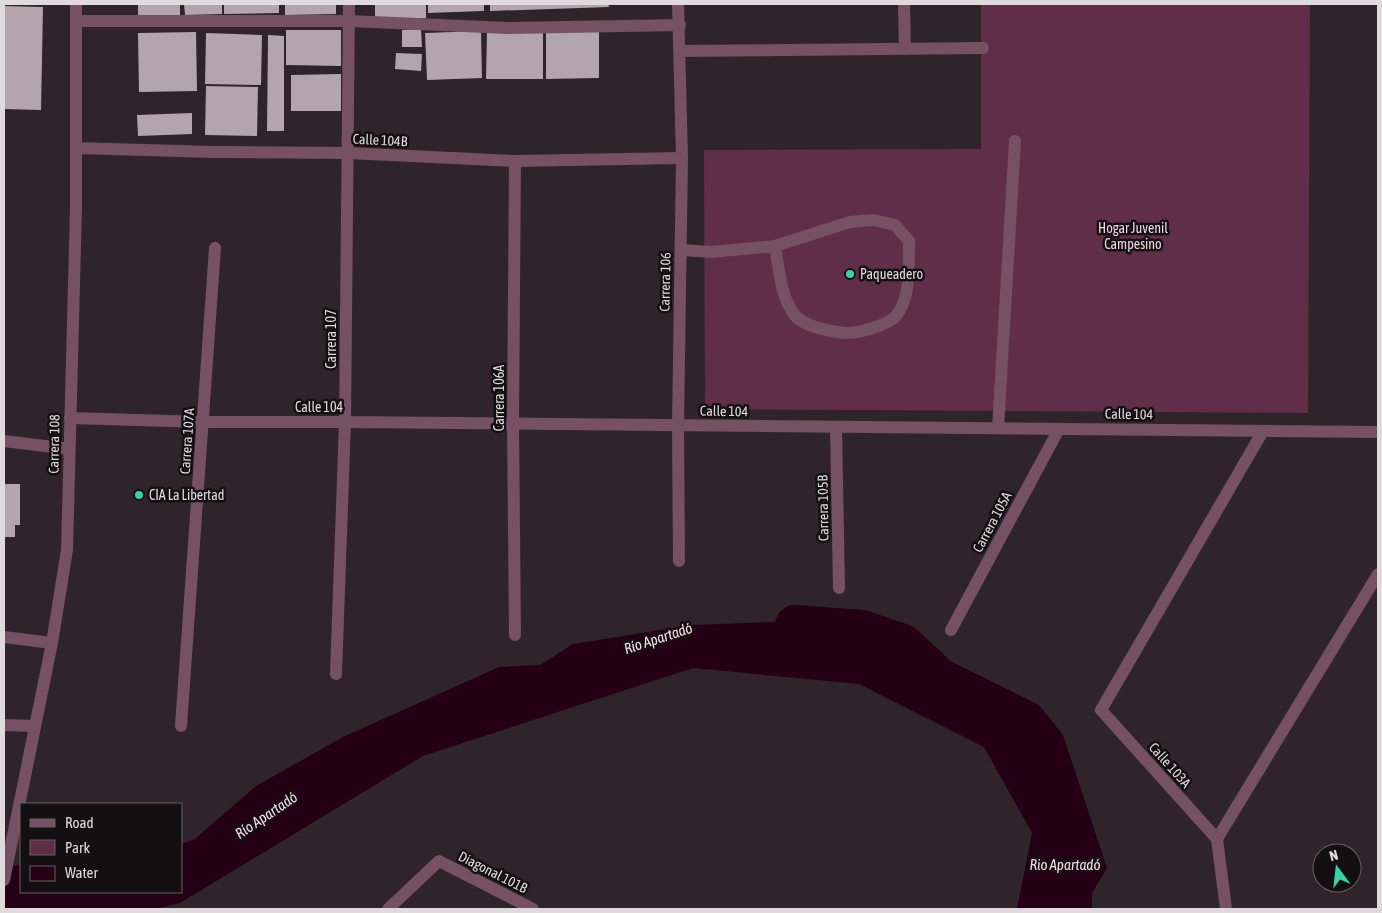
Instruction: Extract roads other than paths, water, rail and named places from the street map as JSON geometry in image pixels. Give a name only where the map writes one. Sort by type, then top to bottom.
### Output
[{"type":"street","name":"Carrera 108","points":[[20,803],[52,643],[67,550],[76,208],[76,4]]},
{"type":"street","name":"Carrera 107","points":[[336,674],[345,422],[349,4]]},
{"type":"street","name":"Carrera 106","points":[[678,4],[682,158],[678,425],[679,561]]},
{"type":"street","points":[[904,4],[904,49]]},
{"type":"street","points":[[76,21],[349,21],[508,28],[680,25]]},
{"type":"street","points":[[680,51],[983,48]]},
{"type":"street","points":[[998,428],[1015,141]]},
{"type":"street","name":"Calle 104B","points":[[76,148],[347,153],[515,161],[682,158]]},
{"type":"street","name":"Carrera 106A","points":[[515,161],[513,424],[515,635]]},
{"type":"street","points":[[681,250],[711,252],[774,246],[850,222],[872,220],[895,225],[909,241],[907,293],[896,316],[882,325],[847,333],[808,325],[794,314],[784,296],[774,246]]},
{"type":"street","name":"Carrera 107A","points":[[181,726],[215,248]]},
{"type":"street","name":"Calle 104","points":[[70,418],[204,422],[1378,432]]},
{"type":"street","name":"Carrera 105B","points":[[836,427],[839,588]]},
{"type":"street","name":"Carrera 105A","points":[[951,630],[1059,429]]},
{"type":"street","name":"Calle 103A","points":[[1218,840],[1101,710],[1263,430]]},
{"type":"street","points":[[4,441],[69,449]]},
{"type":"street","points":[[1226,909],[1218,840],[1378,574]]},
{"type":"street","points":[[4,637],[52,643]]},
{"type":"street","points":[[4,725],[36,726]]},
{"type":"street","name":"Carrera 108","points":[[4,880],[20,804]]},
{"type":"street","name":"Diagonal 101B","points":[[388,909],[439,861],[533,909]]},
{"type":"water","name":"Rio Apartadó","points":[[768,622],[835,625],[926,649],[1039,705],[1063,735],[1107,868],[1092,893],[1092,909],[1017,909],[1032,833],[984,747],[859,684],[693,668],[423,756],[180,903],[154,909],[4,909],[4,867],[20,865],[20,893],[182,893],[182,844],[195,839],[256,786],[343,737],[499,667],[540,665],[573,644],[692,625]]},
{"type":"waterway","name":"Río Apartadó","points":[[795,625],[862,630],[903,644],[932,671]]},
{"type":"place","name":"Paqueadero","points":[[850,274]]},
{"type":"place","name":"CIA La Libertad","points":[[139,495]]},
{"type":"park label","name":"Hogar Juvenil Campesino","points":[[1133,236]]}]
